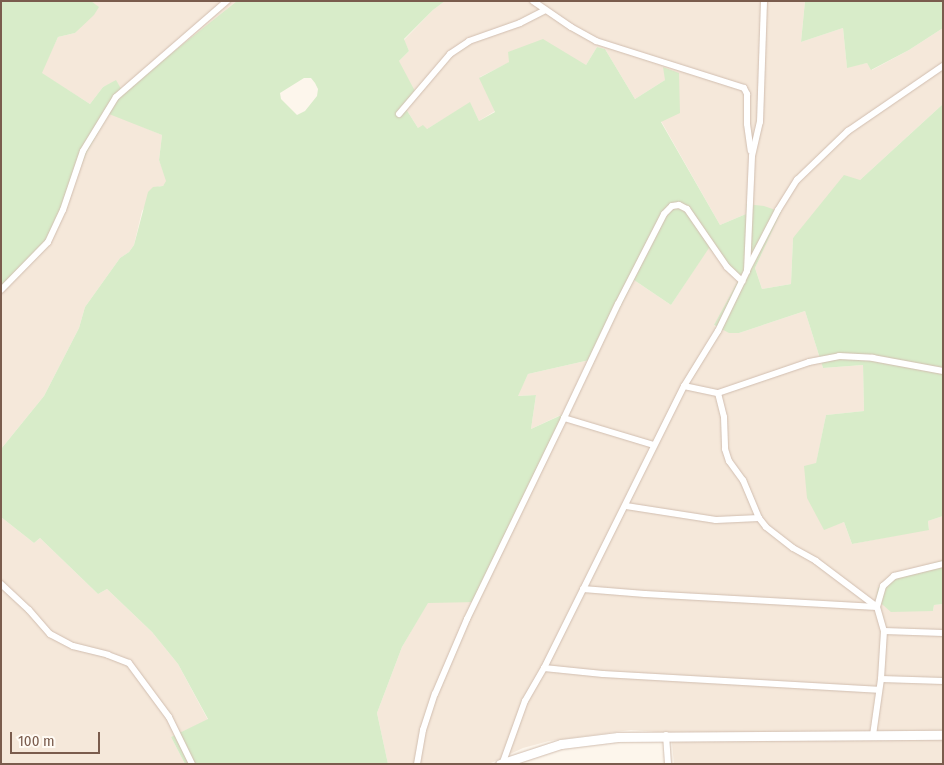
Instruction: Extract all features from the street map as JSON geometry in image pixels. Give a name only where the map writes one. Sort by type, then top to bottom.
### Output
[{"type":"main road","points":[[502,763],[561,744],[618,736],[943,735]]},
{"type":"street","points":[[1,290],[48,242],[63,210],[83,151],[116,97],[228,1]]},
{"type":"street","points":[[533,1],[596,41],[744,88],[747,94],[752,156],[747,271]]},
{"type":"street","points":[[752,156],[760,122],[764,1]]},
{"type":"street","points":[[398,114],[450,54],[469,41],[520,23],[545,10]]},
{"type":"street","points":[[502,763],[525,701],[544,668],[626,506],[684,386],[718,331],[778,210],[797,180],[848,131],[943,66]]},
{"type":"street","points":[[417,764],[423,730],[441,680],[467,620],[618,304],[664,214],[672,206],[679,205],[687,209],[727,268],[742,281]]},
{"type":"street","points":[[684,386],[718,393],[809,362],[840,356],[873,358],[943,371]]},
{"type":"street","points":[[718,393],[724,418],[725,449],[729,461],[743,480],[759,518],[773,534],[816,561],[877,607]]},
{"type":"street","points":[[564,418],[654,446]]},
{"type":"street","points":[[626,506],[716,520],[759,518]]},
{"type":"street","points":[[873,735],[881,679],[884,631],[877,607],[883,586],[894,576],[943,564]]},
{"type":"street","points":[[1,584],[50,634],[74,646],[129,663],[169,717],[192,764]]},
{"type":"street","points":[[583,588],[664,596],[877,607]]},
{"type":"street","points":[[884,631],[943,634]]},
{"type":"street","points":[[544,668],[603,674],[878,690]]},
{"type":"street","points":[[881,679],[943,681]]},
{"type":"street","points":[[666,736],[668,764]]},
{"type":"shaded area","points":[[91,1],[237,1],[123,93],[116,81],[103,87],[90,104],[41,73],[58,37],[75,33],[98,7]]},
{"type":"shaded area","points":[[445,1],[805,1],[801,42],[843,28],[847,67],[867,63],[872,70],[909,50],[943,28],[943,104],[793,238],[791,284],[762,289],[755,268],[781,212],[746,204],[746,214],[720,225],[661,121],[665,80],[635,99],[605,49],[597,47],[586,65],[510,62],[480,77],[495,111],[479,121],[470,103],[427,129],[418,128],[406,109],[399,61],[409,51],[404,40],[433,10]]},
{"type":"shaded area","points":[[110,113],[162,135],[159,160],[167,181],[163,186],[159,186],[142,211],[134,245],[129,252],[120,258],[85,307],[79,328],[44,396],[1,449],[1,292],[76,174]]},
{"type":"shaded area","points":[[709,247],[739,279],[714,326],[739,333],[805,311],[823,368],[863,365],[864,411],[826,415],[816,464],[824,529],[844,522],[852,544],[929,529],[928,521],[943,516],[943,560],[922,567],[933,611],[934,605],[943,604],[943,764],[674,764],[671,733],[631,730],[549,741],[523,748],[489,764],[388,764],[377,713],[402,647],[428,602],[567,412],[531,429],[536,395],[517,396],[528,374],[594,359],[634,280],[671,305]]},
{"type":"shaded area","points":[[1,517],[34,543],[40,538],[98,594],[107,589],[152,632],[178,664],[208,720],[171,737],[185,764],[1,764]]},
{"type":"green space","points":[[1,1],[91,1],[99,7],[94,15],[75,33],[58,37],[42,73],[90,104],[103,87],[116,80],[123,92],[237,1],[445,1],[433,10],[404,39],[409,51],[399,61],[417,95],[406,109],[418,128],[423,125],[427,129],[470,102],[479,121],[495,112],[479,78],[509,62],[508,52],[543,39],[586,65],[597,47],[605,49],[635,99],[665,80],[663,67],[679,73],[680,113],[661,122],[720,225],[746,214],[746,204],[764,206],[781,212],[755,268],[762,289],[791,284],[793,238],[844,175],[860,180],[943,104],[943,516],[928,521],[929,530],[852,544],[844,522],[824,530],[807,498],[804,466],[816,463],[826,415],[864,411],[863,365],[823,368],[805,311],[739,333],[729,333],[714,325],[739,279],[709,248],[671,305],[634,280],[594,359],[528,374],[518,396],[536,395],[531,429],[568,412],[478,602],[428,603],[402,647],[377,713],[388,764],[185,764],[171,737],[208,719],[178,664],[152,632],[107,589],[98,594],[40,538],[34,543],[1,517],[1,449],[44,396],[79,328],[85,307],[120,258],[129,252],[134,245],[148,192],[153,187],[163,186],[166,181],[159,160],[162,135],[109,114],[87,152],[50,240],[1,292]],"holes":[[[304,78],[311,78],[318,89],[317,96],[305,111],[297,115],[281,99],[280,93]]]},
{"type":"green space","points":[[805,1],[943,1],[943,28],[909,50],[871,70],[867,63],[847,68],[843,28],[801,42]]},
{"type":"green space","points":[[943,560],[943,604],[934,605],[933,611],[891,612],[876,599],[878,588],[888,577]]}]
